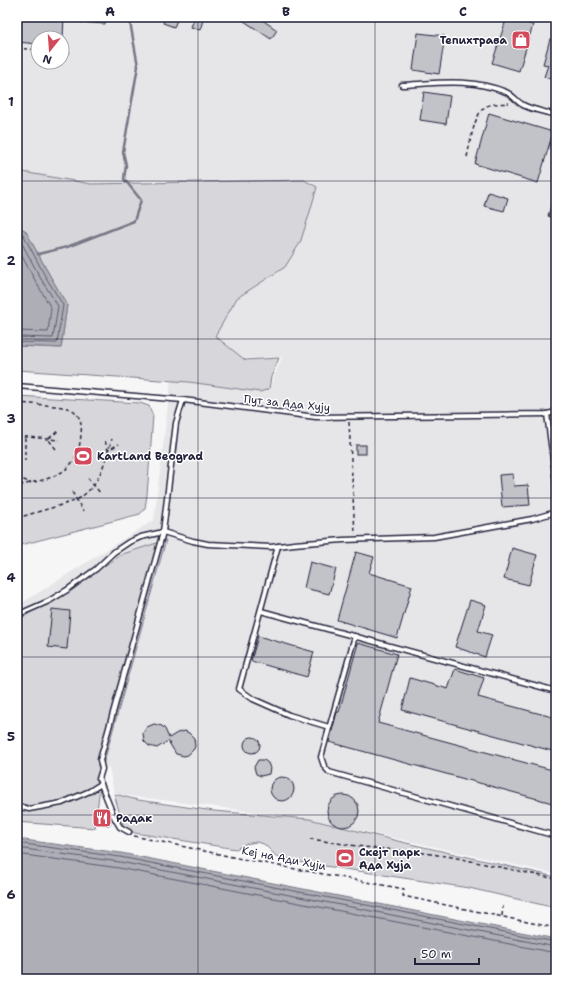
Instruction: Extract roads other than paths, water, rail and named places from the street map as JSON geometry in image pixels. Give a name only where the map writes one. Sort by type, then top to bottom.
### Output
[{"type":"lane","points":[[402,85],[456,81],[469,82],[505,92],[513,96],[524,106],[556,115]]},
{"type":"lane","name":"Пут за Ада Хују","points":[[17,386],[183,400],[316,417],[547,414],[556,412]]},
{"type":"lane","points":[[130,834],[120,827],[114,817],[99,779],[102,769],[100,760],[163,532],[176,423],[183,400]]},
{"type":"lane","points":[[547,414],[556,482]]},
{"type":"lane","points":[[17,615],[49,601],[67,590],[92,572],[114,552],[129,542],[141,537],[163,532],[208,544],[271,547],[356,540],[434,537],[532,519],[556,512]]},
{"type":"lane","points":[[278,546],[239,689],[253,699],[289,715],[330,727]]},
{"type":"lane","points":[[261,611],[556,691]]},
{"type":"lane","points":[[355,636],[321,757],[324,766],[329,772],[556,836]]},
{"type":"lane","points":[[17,806],[29,809],[62,803],[90,791],[101,784]]},
{"type":"water","points":[[17,227],[25,230],[67,305],[61,348],[17,346]]},
{"type":"water","points":[[17,839],[121,853],[556,939],[556,979],[17,979]]},
{"type":"waterway","points":[[38,254],[67,247],[134,221],[141,200],[124,179],[126,165],[123,152],[138,66],[130,22],[127,17]]},
{"type":"place","name":"Тепихтрава","points":[[521,40]]},
{"type":"place","name":"KartLand Beograd","points":[[83,456]]},
{"type":"place","name":"Радак","points":[[102,818]]},
{"type":"place","name":"Скејт парк Ада Хуја","points":[[345,858]]}]
